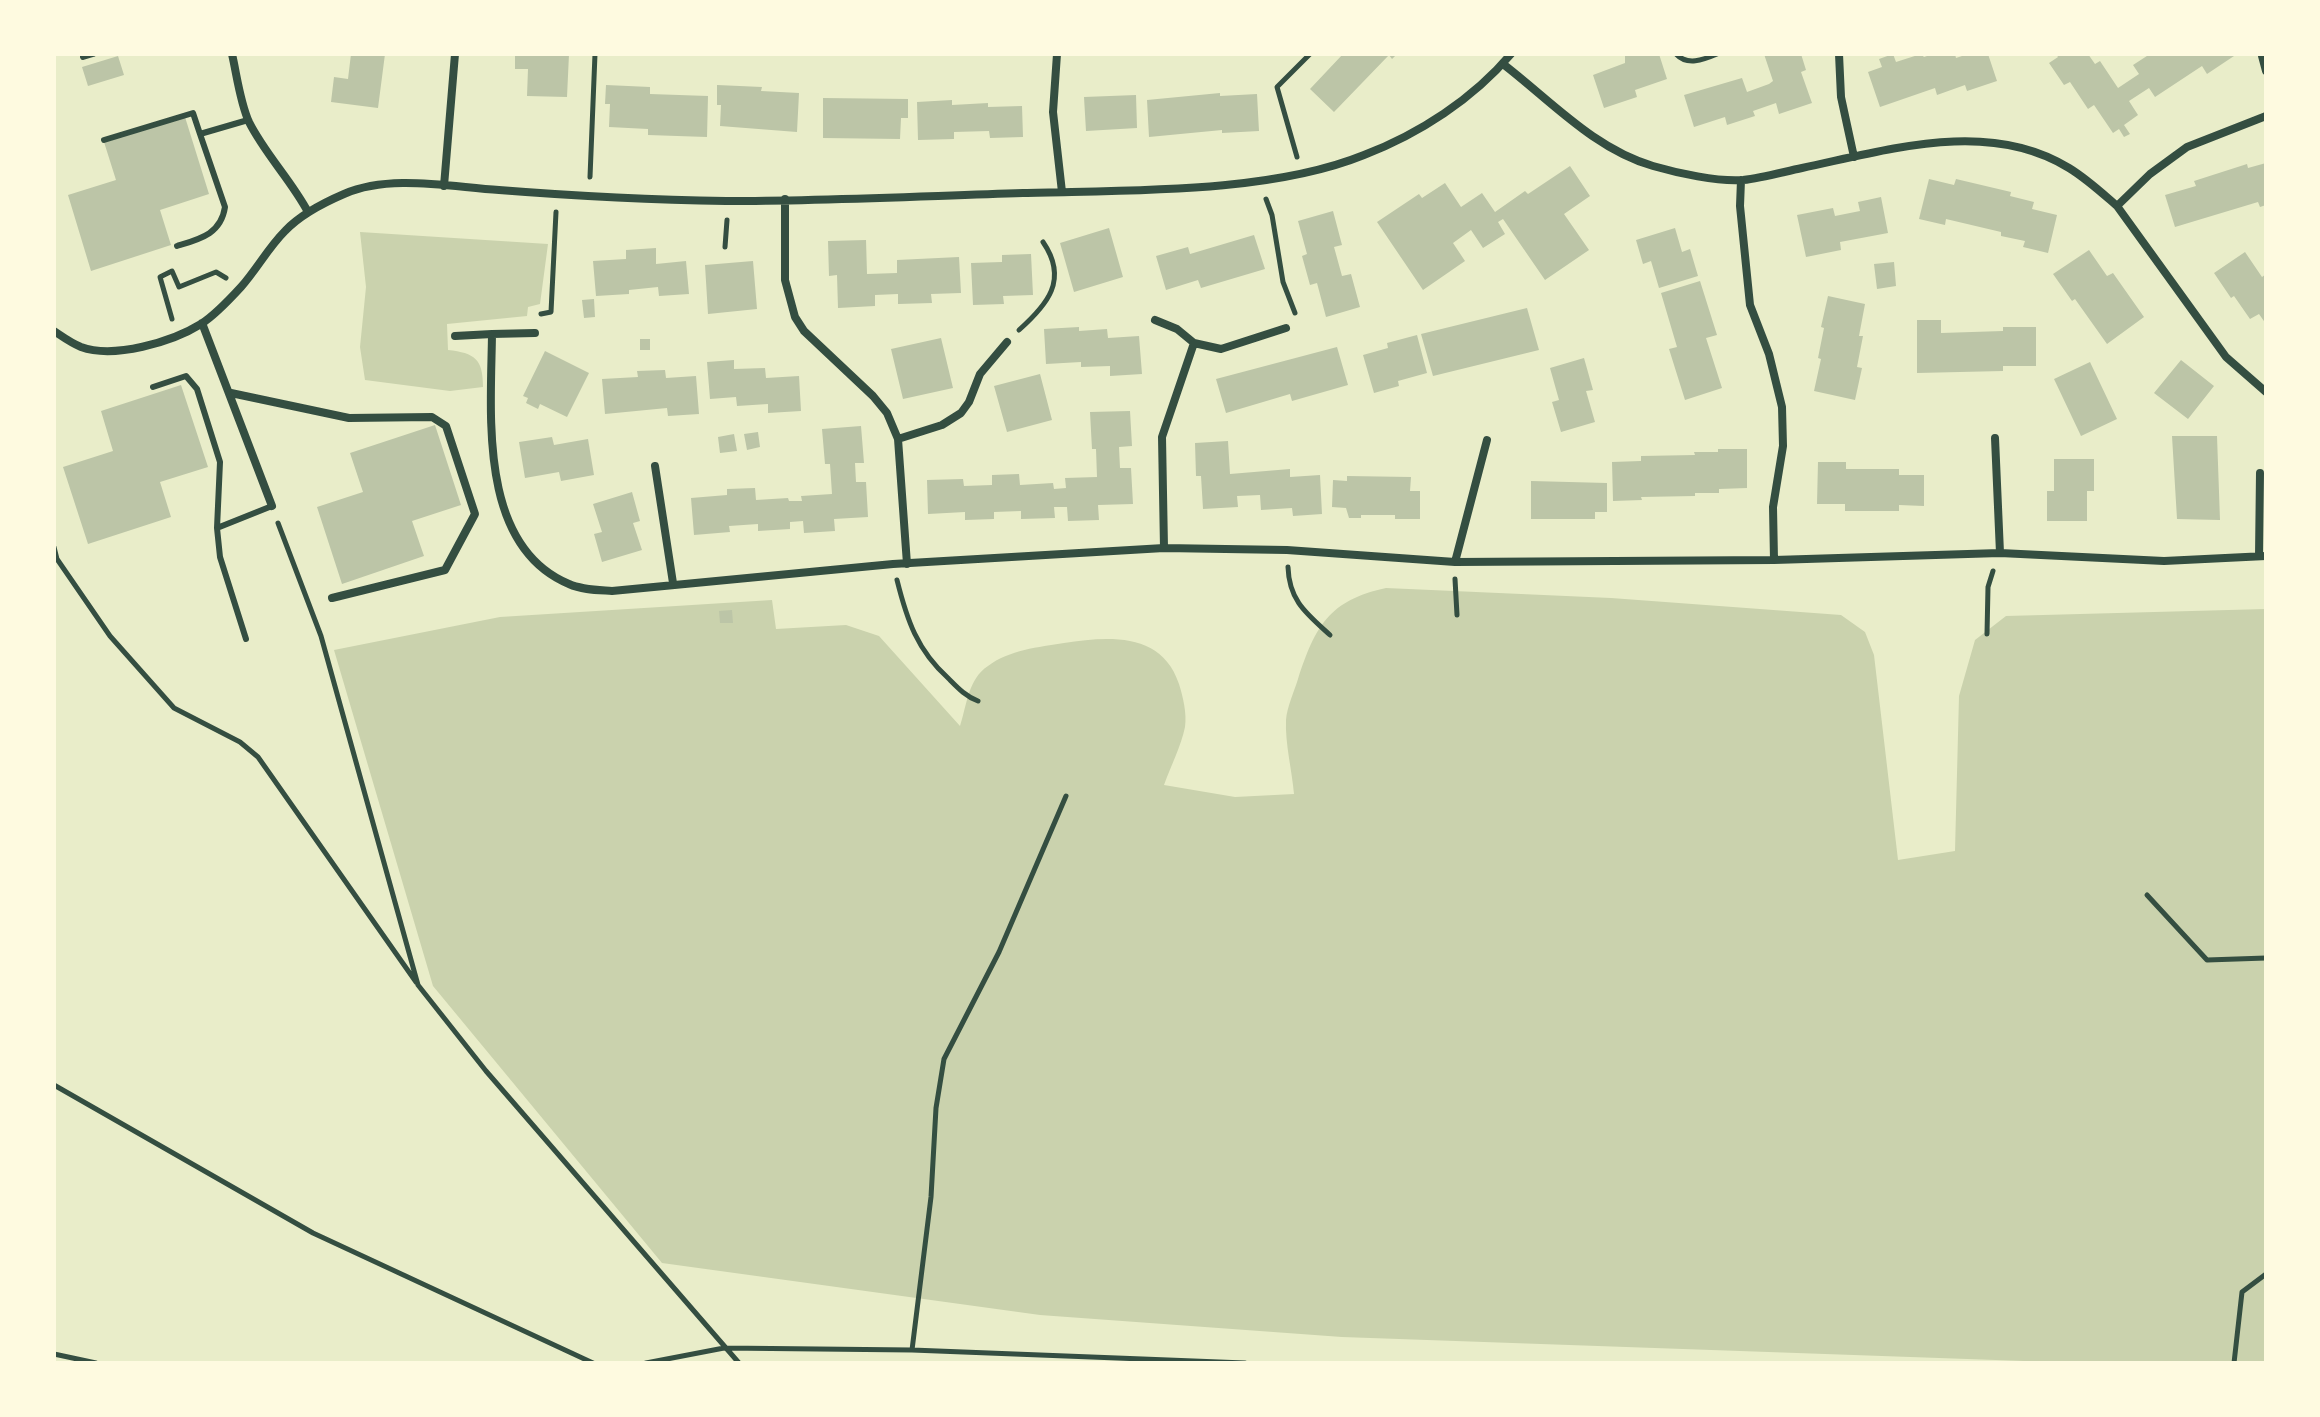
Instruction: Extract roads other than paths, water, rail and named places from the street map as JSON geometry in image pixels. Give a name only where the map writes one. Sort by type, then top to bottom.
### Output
[{"type":"street","points":[[232,54],[248,120],[308,212]]},
{"type":"street","points":[[444,186],[455,54]]},
{"type":"street","points":[[1057,54],[1053,112],[1062,192]]},
{"type":"street","points":[[54,331],[83,348],[108,352],[144,346],[202,323],[241,287],[284,231],[308,212],[348,192],[375,186],[444,186],[589,198],[728,201],[1062,192],[1206,186],[1258,180],[1302,173],[1364,156],[1404,137],[1473,93],[1511,54]]},
{"type":"street","points":[[1839,54],[1841,97],[1854,157]]},
{"type":"street","points":[[2262,56],[2266,71]]},
{"type":"street","points":[[1503,64],[1612,149],[1653,166],[1741,180],[1931,143],[1993,143],[2052,159],[2069,168],[2117,206],[2226,357],[2266,392]]},
{"type":"street","points":[[2117,206],[2150,174],[2187,147],[2266,116]]},
{"type":"street","points":[[1741,180],[1741,219],[1750,305],[1769,354],[1782,407],[1783,446],[1773,507],[1774,560]]},
{"type":"street","points":[[785,199],[785,280],[795,317],[804,331],[873,396],[887,413],[898,439],[907,564]]},
{"type":"street","points":[[1155,320],[1177,329],[1194,343],[1221,349],[1286,328]]},
{"type":"street","points":[[202,323],[272,506]]},
{"type":"street","points":[[455,336],[535,333]]},
{"type":"street","points":[[492,334],[491,441],[495,475],[514,530],[531,559],[543,570],[584,589],[612,591],[893,564],[1164,548],[1287,550],[1455,562],[1774,560],[2000,553],[2164,561],[2263,556],[2260,473]]},
{"type":"street","points":[[898,439],[942,425],[961,413],[980,374],[1007,342]]},
{"type":"street","points":[[1164,548],[1162,437],[1194,343]]},
{"type":"street","points":[[231,393],[349,418],[432,417],[446,426],[475,514],[445,570],[332,598]]},
{"type":"street","points":[[1995,438],[2000,553]]},
{"type":"street","points":[[1455,562],[1487,440]]},
{"type":"street","points":[[655,466],[673,583]]},
{"type":"lane","points":[[83,57],[93,54]]},
{"type":"lane","points":[[104,140],[193,113],[225,207],[224,216],[214,231],[205,237],[177,246]]},
{"type":"lane","points":[[200,134],[248,120]]},
{"type":"lane","points":[[153,387],[186,376],[197,389],[220,462],[217,528],[220,557],[246,639]]},
{"type":"lane","points":[[217,528],[272,506]]}]
